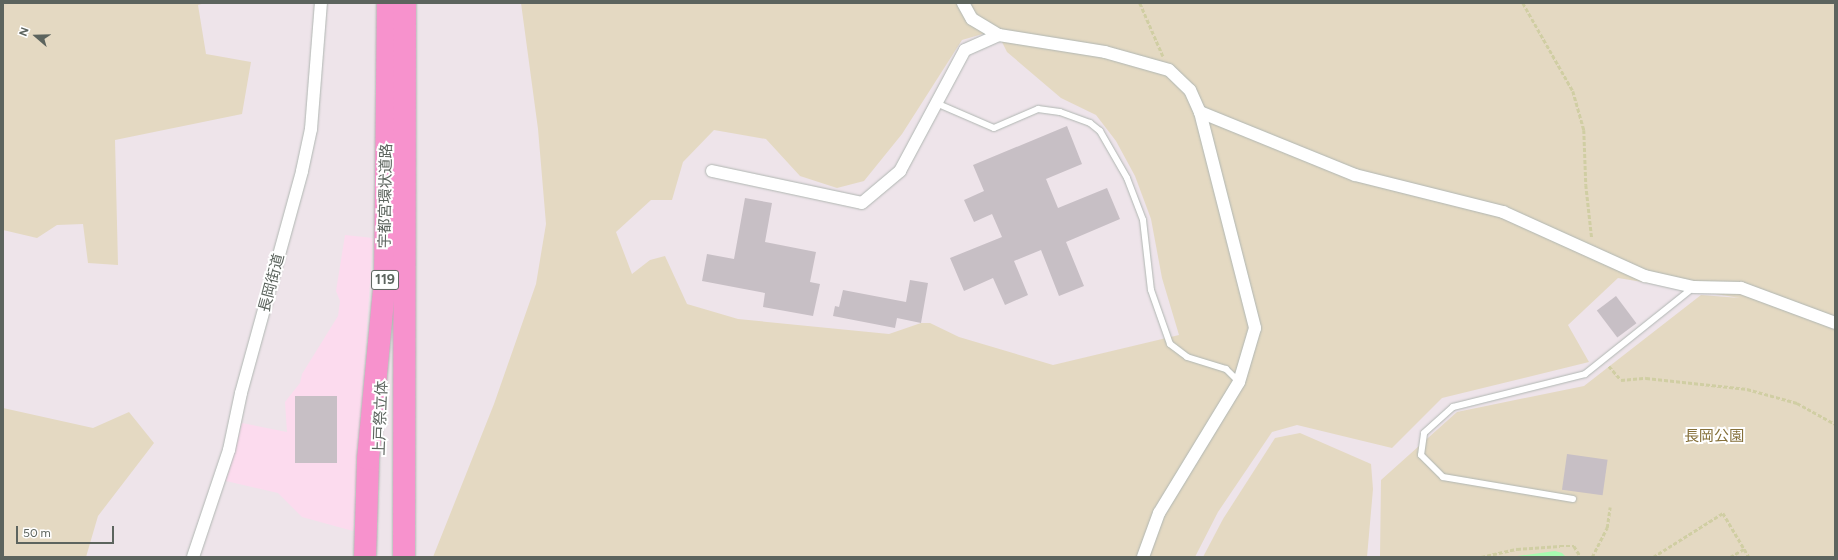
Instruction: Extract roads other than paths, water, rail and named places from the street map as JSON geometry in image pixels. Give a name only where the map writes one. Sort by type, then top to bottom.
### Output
[{"type":"highway","name":"宇都宮環状道路","points":[[365,557],[368,460],[385,280],[388,3]]},
{"type":"highway","name":"宇都宮環状道路","points":[[404,557],[405,3]]},
{"type":"highway","name":"上戸祭立体","points":[[379,557],[385,280]]},
{"type":"highway","name":"上戸祭立体","points":[[394,557],[395,460],[405,288]]},
{"type":"street","name":"長岡街道","points":[[194,557],[229,450],[241,393],[302,171],[311,129],[321,3]]},
{"type":"street","points":[[963,3],[972,19],[999,35],[1105,52],[1169,70],[1190,90],[1200,112],[1255,328],[1239,382],[1159,512],[1143,557]]},
{"type":"street","points":[[712,171],[862,203],[900,171],[965,50],[999,35]]},
{"type":"street","points":[[1200,112],[1355,175],[1503,212],[1645,276],[1694,287],[1741,288],[1835,323]]},
{"type":"lane","points":[[936,104],[994,128],[1038,109],[1060,112],[1090,123],[1100,131],[1127,178],[1143,220],[1151,290],[1170,344],[1187,357],[1226,369],[1239,382]]},
{"type":"lane","points":[[1573,500],[1443,477],[1421,455],[1424,433],[1453,407],[1585,374],[1694,287]]},
{"type":"park label","name":"長岡公園","points":[[1714,437]]}]
